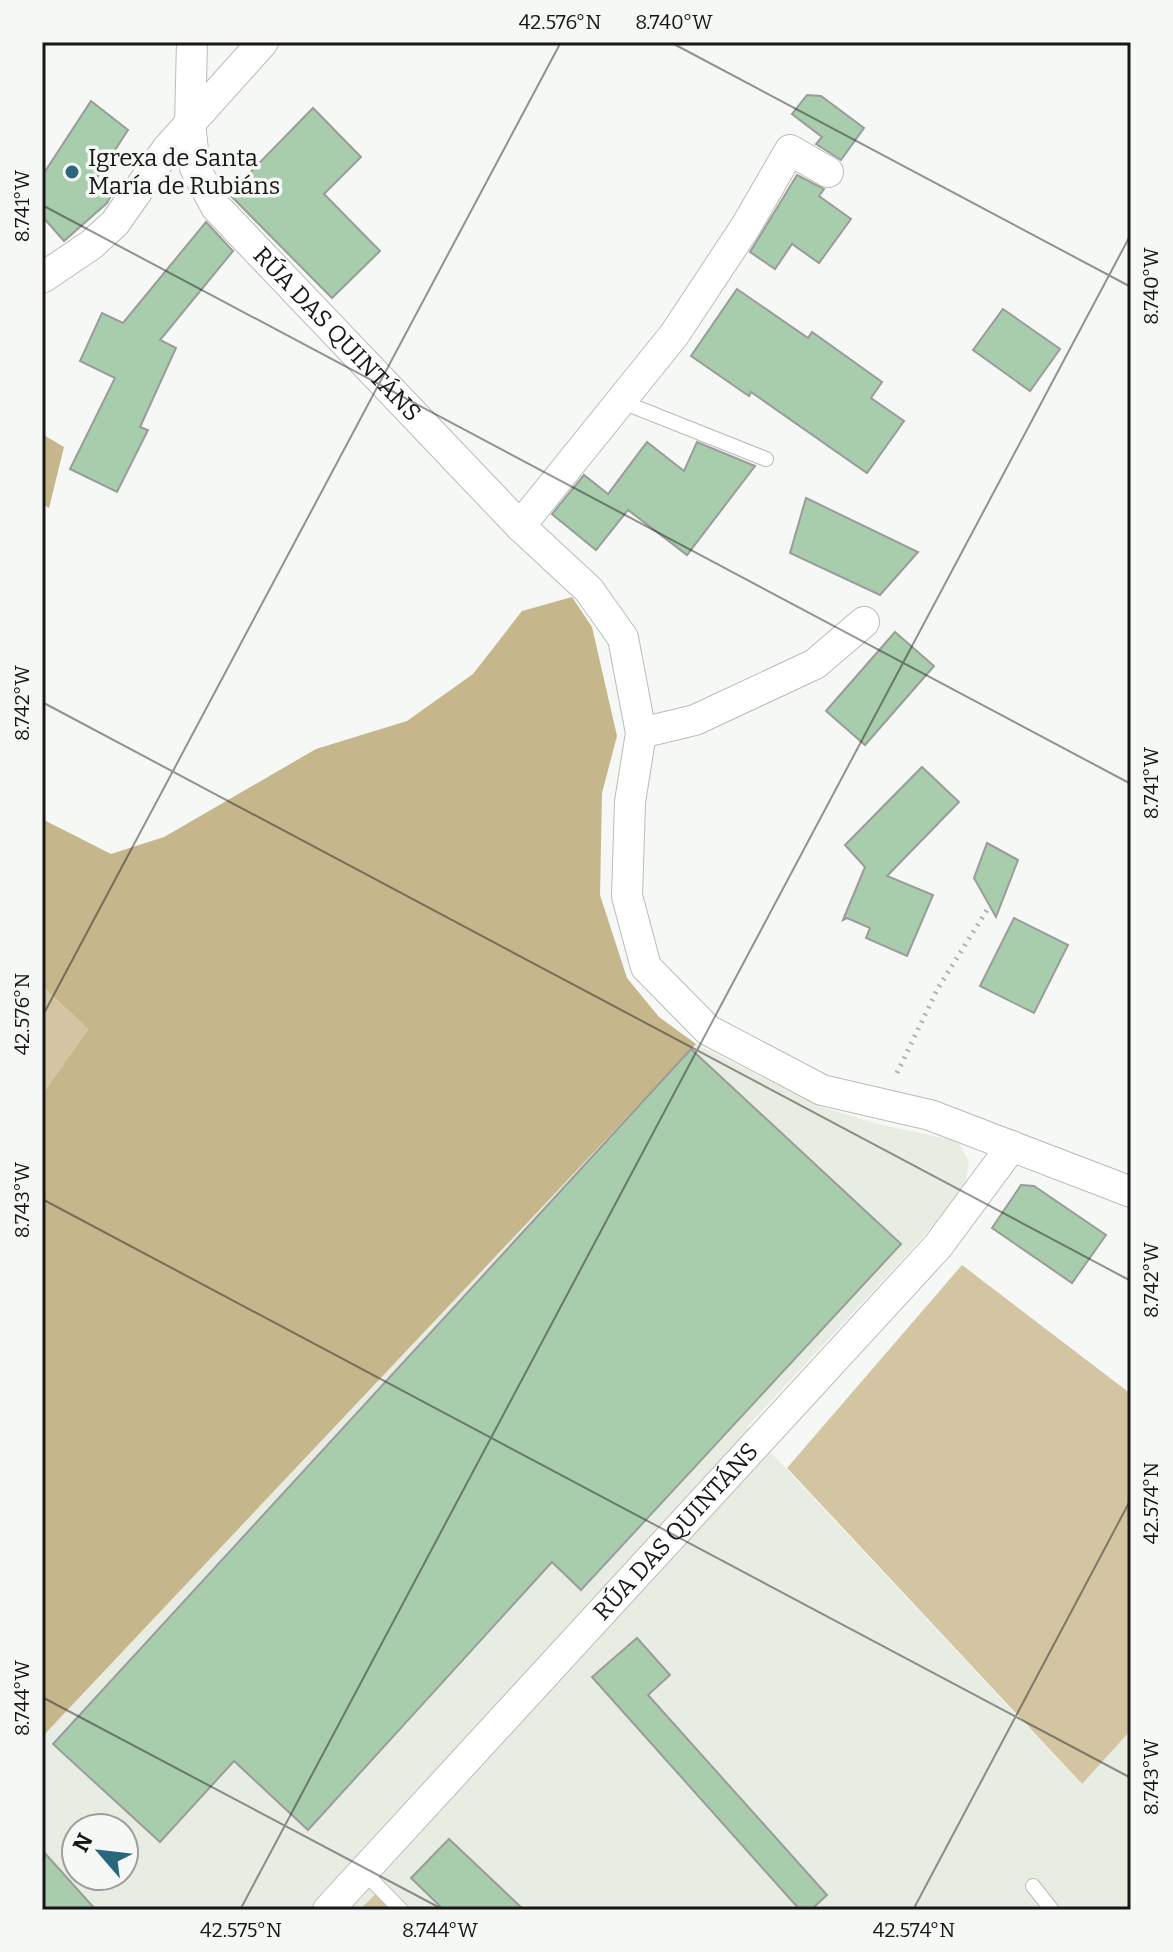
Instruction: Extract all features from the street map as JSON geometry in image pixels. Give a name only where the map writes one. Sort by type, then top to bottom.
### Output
[{"type":"street","name":"RÚA DAS QUINTÁNS","points":[[192,42],[190,123],[195,168],[216,207],[520,526],[589,590],[623,638],[641,733],[630,802],[627,896],[646,967],[708,1030],[822,1090],[930,1115],[1131,1192]]},
{"type":"street","points":[[42,278],[91,245],[115,223],[167,149],[263,42]]},
{"type":"street","points":[[520,526],[674,335],[746,226],[790,150],[828,172]]},
{"type":"street","points":[[641,733],[695,720],[815,664],[864,622]]},
{"type":"street","name":"RÚA DAS QUINTÁNS","points":[[328,1910],[938,1246],[1012,1146]]},
{"type":"lane","points":[[619,401],[766,459]]},
{"type":"lane","points":[[364,1872],[401,1910]]},
{"type":"lane","points":[[1033,1886],[1052,1910]]},
{"type":"path","points":[[887,1105],[909,1043],[987,910]]},
{"type":"shaded area","points":[[42,434],[64,447],[49,508],[42,504]]},
{"type":"shaded area","points":[[572,597],[592,627],[617,736],[602,793],[600,895],[627,978],[659,1017],[696,1044],[42,1737],[42,1095],[88,1029],[42,986],[42,819],[111,854],[164,837],[316,749],[407,721],[473,674],[522,611]]},
{"type":"shaded area","points":[[42,986],[88,1029],[42,1095]]},
{"type":"shaded area","points":[[696,1044],[819,1106],[878,1124],[958,1141],[969,1162],[965,1186],[925,1235],[747,1427],[1081,1784],[1131,1730],[1131,1910],[401,1910],[380,1890],[359,1910],[42,1910],[42,1737]]},
{"type":"shaded area","points":[[962,1265],[1131,1394],[1131,1730],[1082,1784],[787,1468]]},
{"type":"shaded area","points":[[380,1890],[401,1910],[359,1910]]},
{"type":"building","points":[[807,95],[821,96],[864,128],[841,160],[816,144],[822,137],[792,114]]},
{"type":"building","name":"Igrexa de Santa María de Rubiáns","points":[[91,101],[128,130],[93,184],[114,190],[107,203],[64,241],[42,216],[42,176]]},
{"type":"building","points":[[313,108],[361,157],[324,194],[380,251],[332,298],[229,194]]},
{"type":"building","points":[[797,175],[824,189],[819,196],[851,219],[819,263],[792,244],[775,269],[750,252]]},
{"type":"building","points":[[206,222],[233,251],[160,340],[176,348],[140,427],[148,430],[117,492],[70,469],[115,378],[80,361],[102,313],[123,323]]},
{"type":"building","points":[[737,289],[808,338],[812,332],[882,382],[871,398],[904,421],[867,473],[751,392],[749,396],[691,356]]},
{"type":"building","points":[[1003,309],[1060,349],[1030,391],[973,350]]},
{"type":"building","points":[[647,442],[684,471],[697,442],[755,466],[687,555],[628,510],[596,550],[552,514],[584,475],[608,494]]},
{"type":"building","points":[[806,498],[918,552],[880,595],[790,553]]},
{"type":"building","points":[[895,632],[934,666],[865,745],[826,711]]},
{"type":"building","points":[[922,767],[959,802],[887,876],[933,895],[907,956],[866,938],[870,928],[847,918],[843,920],[865,867],[845,845]]},
{"type":"building","points":[[987,843],[1018,860],[996,917],[974,878]]},
{"type":"building","points":[[1014,918],[1068,945],[1034,1013],[980,986]]},
{"type":"building","points":[[691,1049],[901,1244],[581,1590],[552,1562],[308,1830],[234,1761],[160,1842],[140,1824],[140,1812],[127,1812],[53,1744]]},
{"type":"building","points":[[1021,1185],[1034,1186],[1106,1235],[1072,1283],[992,1228]]},
{"type":"building","points":[[637,1638],[670,1675],[648,1695],[827,1895],[811,1910],[800,1910],[592,1677]]},
{"type":"building","points":[[449,1839],[524,1910],[444,1910],[411,1878]]},
{"type":"building","points":[[42,1850],[60,1870],[60,1892],[80,1892],[96,1910],[42,1910]]},
{"type":"place","name":"Igrexa de Santa María de Rubiáns","points":[[72,172]]}]
